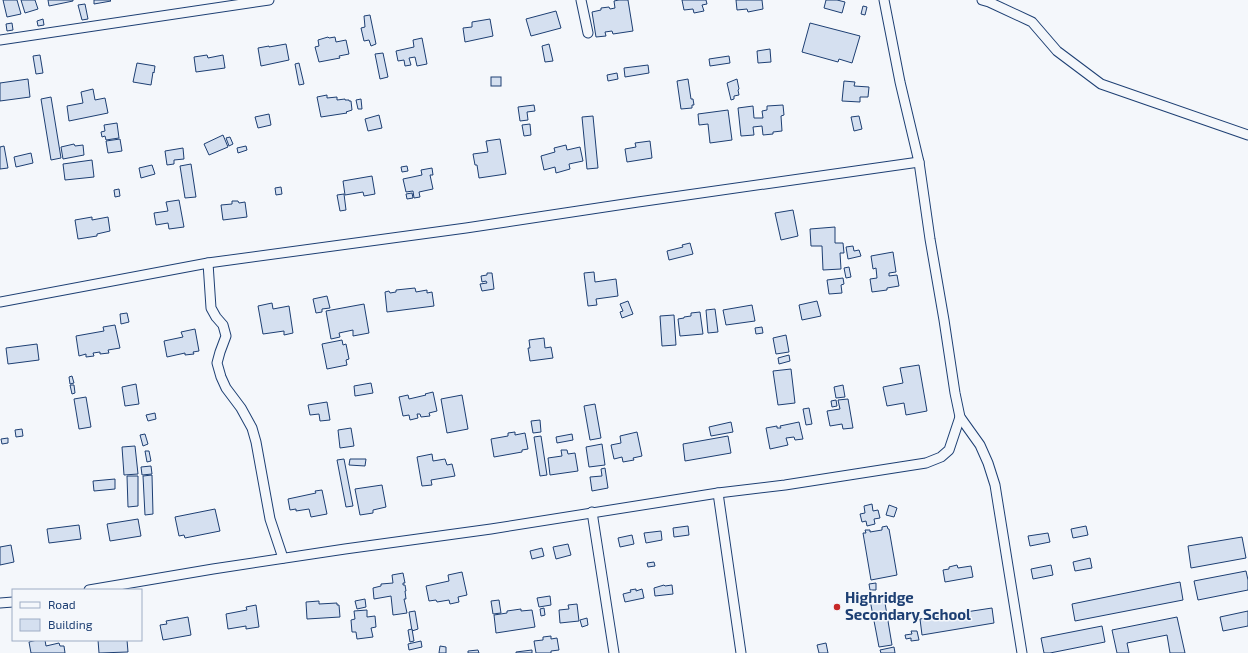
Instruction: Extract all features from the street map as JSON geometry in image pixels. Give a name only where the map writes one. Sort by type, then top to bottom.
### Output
[{"type":"street","points":[[1,41],[264,0]]},
{"type":"street","points":[[581,0],[588,33]]},
{"type":"street","points":[[884,0],[900,82],[919,162],[930,239],[960,418],[980,445],[995,485],[1022,653]]},
{"type":"street","points":[[982,0],[1032,22],[1057,51],[1101,84],[1248,135]]},
{"type":"street","points":[[0,302],[208,263],[466,228],[919,162]]},
{"type":"street","points":[[208,263],[211,308],[223,325],[226,336],[217,363],[226,388],[241,408],[252,428],[256,442],[270,519],[283,558]]},
{"type":"street","points":[[95,589],[283,558],[491,529],[592,512],[718,493],[785,485],[926,463],[941,457],[950,450],[960,418]]},
{"type":"street","points":[[718,493],[741,653]]},
{"type":"street","points":[[592,512],[614,653]]},
{"type":"street","points":[[0,604],[12,602]]},
{"type":"building","points":[[3,0],[17,0],[21,14],[7,17]]},
{"type":"building","points":[[21,0],[35,0],[38,9],[25,13]]},
{"type":"building","points":[[48,0],[73,0],[73,1],[49,6]]},
{"type":"building","points":[[94,0],[110,0],[111,1],[94,4]]},
{"type":"building","points":[[628,0],[633,31],[613,34],[612,31],[605,32],[606,36],[596,37],[592,12],[601,10],[601,8],[615,8],[614,1]]},
{"type":"building","points":[[682,0],[706,0],[707,4],[702,5],[704,11],[694,13],[693,9],[684,10]]},
{"type":"building","points":[[736,0],[762,0],[763,9],[748,12],[747,9],[737,10]]},
{"type":"building","points":[[826,0],[845,2],[842,13],[824,8]]},
{"type":"building","points":[[85,4],[88,19],[82,20],[78,5]]},
{"type":"building","points":[[863,6],[867,7],[865,15],[861,14]]},
{"type":"building","points":[[556,11],[561,28],[531,36],[526,19]]},
{"type":"building","points":[[370,15],[376,44],[371,46],[369,40],[364,41],[361,28],[365,27],[364,16]]},
{"type":"building","points":[[43,19],[44,25],[38,26],[37,21]]},
{"type":"building","points":[[490,19],[493,36],[465,42],[463,28],[472,27],[472,22]]},
{"type":"building","points":[[12,23],[13,30],[7,31],[6,24]]},
{"type":"building","points":[[810,23],[860,36],[852,63],[839,59],[838,62],[802,52]]},
{"type":"building","points":[[328,37],[335,37],[336,42],[346,40],[349,54],[339,56],[340,58],[319,62],[315,47],[319,46],[318,40]]},
{"type":"building","points":[[422,38],[427,64],[417,66],[415,57],[409,58],[411,65],[405,66],[404,60],[398,61],[396,51],[414,47],[413,40]]},
{"type":"building","points":[[286,44],[289,60],[261,66],[258,48]]},
{"type":"building","points":[[549,44],[553,61],[545,62],[542,46]]},
{"type":"building","points":[[770,49],[771,62],[758,63],[757,51]]},
{"type":"building","points":[[383,53],[388,77],[380,79],[375,54]]},
{"type":"building","points":[[40,55],[43,73],[36,74],[33,56]]},
{"type":"building","points":[[207,55],[208,58],[223,55],[225,68],[196,72],[194,57]]},
{"type":"building","points":[[729,56],[730,63],[710,66],[709,59]]},
{"type":"building","points":[[137,63],[155,66],[151,85],[133,82]]},
{"type":"building","points":[[299,63],[304,84],[299,85],[295,64]]},
{"type":"building","points":[[648,65],[649,73],[625,77],[624,68]]},
{"type":"building","points":[[617,73],[618,79],[608,81],[607,75]]},
{"type":"building","points":[[491,77],[501,77],[501,86],[491,86]]},
{"type":"building","points":[[28,79],[30,97],[0,101],[0,83]]},
{"type":"building","points":[[688,79],[691,99],[693,99],[694,105],[692,105],[692,108],[681,109],[677,81]]},
{"type":"building","points":[[737,79],[739,95],[734,96],[734,99],[731,100],[727,83]]},
{"type":"building","points":[[844,81],[855,82],[854,86],[869,87],[868,97],[860,97],[860,102],[842,101]]},
{"type":"building","points":[[93,89],[95,100],[105,98],[108,113],[69,121],[67,106],[83,103],[81,92]]},
{"type":"building","points":[[327,95],[327,98],[337,97],[337,100],[345,99],[351,101],[352,110],[346,112],[347,113],[321,117],[317,97]]},
{"type":"building","points":[[51,97],[61,158],[51,160],[41,99]]},
{"type":"building","points":[[361,99],[362,109],[358,109],[356,100]]},
{"type":"building","points":[[534,105],[535,111],[527,112],[528,120],[520,121],[518,107]]},
{"type":"building","points":[[783,105],[784,115],[781,116],[782,131],[763,135],[762,126],[753,127],[754,135],[741,136],[738,108],[753,106],[754,118],[763,118],[762,111],[767,110],[767,106]]},
{"type":"building","points":[[728,110],[732,140],[710,143],[708,124],[699,125],[698,114]]},
{"type":"building","points":[[269,114],[271,125],[258,128],[255,117]]},
{"type":"building","points":[[379,115],[382,128],[368,131],[365,119]]},
{"type":"building","points":[[593,116],[598,168],[587,169],[582,117]]},
{"type":"building","points":[[859,116],[862,129],[854,131],[851,117]]},
{"type":"building","points":[[117,123],[119,138],[106,140],[105,136],[102,137],[101,132],[105,131],[104,125]]},
{"type":"building","points":[[530,124],[531,135],[524,136],[522,125]]},
{"type":"building","points":[[223,135],[228,147],[209,155],[204,144]]},
{"type":"building","points":[[230,137],[233,144],[229,146],[226,138]]},
{"type":"building","points":[[120,139],[122,151],[108,153],[106,141]]},
{"type":"building","points":[[500,139],[506,174],[479,178],[477,165],[475,165],[473,154],[488,152],[486,141]]},
{"type":"building","points":[[650,141],[652,158],[627,162],[625,149],[636,147],[635,143]]},
{"type":"building","points":[[74,144],[75,146],[83,145],[84,155],[63,159],[61,147]]},
{"type":"building","points":[[566,145],[567,150],[580,147],[583,161],[569,164],[570,169],[556,173],[555,167],[544,170],[541,156],[555,152],[554,148]]},
{"type":"building","points":[[4,146],[8,168],[0,169],[0,147]]},
{"type":"building","points":[[246,146],[247,150],[238,153],[237,148]]},
{"type":"building","points":[[183,148],[184,159],[174,160],[174,164],[167,165],[165,151]]},
{"type":"building","points":[[31,153],[33,163],[16,167],[14,157]]},
{"type":"building","points":[[92,160],[94,177],[65,180],[63,164]]},
{"type":"building","points":[[191,164],[196,197],[185,198],[180,166]]},
{"type":"building","points":[[152,165],[155,174],[141,178],[139,168]]},
{"type":"building","points":[[407,166],[408,171],[402,172],[401,167]]},
{"type":"building","points":[[432,168],[433,175],[430,175],[433,189],[419,192],[420,197],[414,198],[413,191],[406,192],[403,179],[422,175],[421,170]]},
{"type":"building","points":[[372,176],[375,194],[364,196],[363,192],[345,195],[343,181]]},
{"type":"building","points":[[281,187],[282,194],[276,195],[275,188]]},
{"type":"building","points":[[119,189],[120,196],[115,197],[114,190]]},
{"type":"building","points":[[412,193],[413,198],[407,199],[406,194]]},
{"type":"building","points":[[344,194],[346,210],[340,211],[337,195]]},
{"type":"building","points":[[179,200],[184,227],[169,229],[168,223],[156,225],[154,213],[168,211],[166,202]]},
{"type":"building","points":[[232,201],[238,201],[239,203],[245,202],[247,217],[223,220],[221,205],[232,204]]},
{"type":"building","points":[[793,210],[798,236],[781,240],[775,213]]},
{"type":"building","points":[[92,217],[92,220],[108,217],[110,231],[97,234],[97,236],[78,239],[75,220]]},
{"type":"building","points":[[835,227],[835,243],[843,243],[844,253],[840,253],[841,269],[823,270],[822,246],[811,246],[810,229]]},
{"type":"building","points":[[690,243],[693,254],[669,260],[667,251],[683,247],[682,245]]},
{"type":"building","points":[[853,246],[854,251],[859,250],[861,256],[848,259],[846,247]]},
{"type":"building","points":[[893,252],[896,272],[889,273],[889,276],[897,275],[899,286],[887,288],[887,290],[872,292],[870,279],[877,278],[876,268],[873,269],[871,256]]},
{"type":"building","points":[[849,267],[851,277],[846,278],[844,268]]},
{"type":"building","points":[[594,272],[595,282],[616,279],[618,296],[596,299],[597,305],[588,306],[584,273]]},
{"type":"building","points":[[487,273],[492,273],[494,289],[482,291],[480,284],[487,283],[486,281],[482,282],[481,276],[487,275]]},
{"type":"building","points":[[843,278],[844,284],[841,285],[842,293],[829,294],[827,280]]},
{"type":"building","points":[[415,288],[416,292],[427,290],[427,293],[432,292],[434,306],[387,312],[385,292],[389,291],[390,293],[396,292],[396,290]]},
{"type":"building","points":[[327,296],[330,308],[322,309],[322,312],[316,313],[313,299]]},
{"type":"building","points":[[628,301],[633,314],[622,318],[620,312],[623,311],[620,304]]},
{"type":"building","points":[[817,301],[821,316],[802,320],[799,305]]},
{"type":"building","points":[[272,303],[273,309],[289,306],[293,333],[284,335],[284,331],[263,334],[258,306]]},
{"type":"building","points":[[364,304],[369,333],[353,336],[353,330],[339,333],[340,337],[331,339],[326,311]]},
{"type":"building","points":[[752,305],[755,321],[726,325],[723,310]]},
{"type":"building","points":[[715,309],[718,332],[708,333],[706,310]]},
{"type":"building","points":[[700,312],[703,334],[680,336],[678,319],[691,316],[691,313]]},
{"type":"building","points":[[127,313],[129,322],[121,324],[120,314]]},
{"type":"building","points":[[674,315],[676,345],[662,346],[660,316]]},
{"type":"building","points":[[115,325],[120,348],[108,350],[109,353],[93,353],[94,356],[86,357],[86,354],[79,356],[76,336],[104,331],[103,327]]},
{"type":"building","points":[[762,327],[763,333],[756,334],[755,328]]},
{"type":"building","points":[[195,329],[199,351],[193,352],[194,354],[185,355],[185,353],[167,357],[164,341],[183,337],[181,332]]},
{"type":"building","points":[[786,335],[789,352],[776,354],[773,338]]},
{"type":"building","points":[[544,338],[545,348],[551,347],[553,358],[530,361],[528,348],[530,348],[529,340]]},
{"type":"building","points":[[342,340],[343,345],[346,344],[349,359],[346,360],[347,365],[327,369],[322,344]]},
{"type":"building","points":[[37,344],[39,360],[8,364],[6,348]]},
{"type":"building","points":[[789,355],[790,361],[779,364],[778,358]]},
{"type":"building","points":[[919,365],[927,411],[906,415],[904,403],[887,406],[883,387],[903,383],[900,368]]},
{"type":"building","points":[[791,369],[795,403],[778,405],[773,371]]},
{"type":"building","points":[[72,376],[74,383],[70,384],[69,377]]},
{"type":"building","points":[[371,383],[373,393],[355,396],[354,386]]},
{"type":"building","points":[[136,384],[139,404],[125,406],[122,387]]},
{"type":"building","points":[[70,385],[74,385],[75,393],[72,394]]},
{"type":"building","points":[[843,385],[845,397],[836,398],[834,387]]},
{"type":"building","points":[[433,392],[437,411],[429,413],[430,416],[421,417],[420,414],[417,414],[418,418],[410,420],[409,415],[403,416],[399,397],[408,395],[409,399]]},
{"type":"building","points":[[462,395],[468,429],[447,433],[441,399]]},
{"type":"building","points":[[86,397],[91,427],[79,429],[74,399]]},
{"type":"building","points":[[848,399],[853,428],[843,429],[842,424],[830,426],[827,411],[840,409],[838,400]]},
{"type":"building","points":[[836,400],[837,406],[832,407],[831,401]]},
{"type":"building","points":[[327,402],[330,420],[320,421],[319,414],[310,415],[308,405]]},
{"type":"building","points":[[595,404],[601,438],[590,440],[584,406]]},
{"type":"building","points":[[809,408],[812,424],[806,425],[803,409]]},
{"type":"building","points":[[155,413],[156,419],[148,421],[146,415]]},
{"type":"building","points":[[540,420],[541,432],[533,433],[531,421]]},
{"type":"building","points":[[731,422],[733,432],[711,436],[709,427]]},
{"type":"building","points":[[799,422],[803,439],[795,440],[794,437],[786,438],[788,445],[770,449],[766,428],[777,426],[777,428],[781,428],[780,426]]},
{"type":"building","points":[[351,428],[354,446],[340,448],[338,430]]},
{"type":"building","points":[[22,429],[23,436],[16,437],[15,430]]},
{"type":"building","points":[[515,432],[515,435],[525,433],[528,449],[522,450],[522,452],[494,457],[491,439],[508,436],[508,433]]},
{"type":"building","points":[[637,432],[642,456],[633,458],[634,460],[623,462],[622,457],[614,459],[611,445],[621,443],[620,436]]},
{"type":"building","points":[[145,434],[148,444],[143,446],[140,435]]},
{"type":"building","points":[[572,434],[573,440],[557,443],[556,437]]},
{"type":"building","points":[[541,436],[547,475],[540,476],[534,437]]},
{"type":"building","points":[[728,436],[731,453],[685,461],[683,444]]},
{"type":"building","points":[[8,438],[8,443],[2,444],[1,439]]},
{"type":"building","points":[[602,444],[605,465],[589,467],[586,447]]},
{"type":"building","points":[[135,446],[138,474],[124,475],[122,447]]},
{"type":"building","points":[[561,450],[567,450],[568,454],[575,453],[578,471],[550,475],[548,458],[562,456]]},
{"type":"building","points":[[145,451],[149,451],[151,461],[147,462]]},
{"type":"building","points":[[432,454],[433,461],[445,459],[447,465],[452,464],[455,476],[431,480],[432,485],[422,486],[417,457]]},
{"type":"building","points":[[344,459],[353,506],[346,507],[337,460]]},
{"type":"building","points":[[350,459],[366,459],[365,466],[349,465]]},
{"type":"building","points":[[151,466],[152,474],[142,475],[141,467]]},
{"type":"building","points":[[605,468],[608,488],[592,491],[590,477],[602,476],[601,469]]},
{"type":"building","points":[[152,475],[153,514],[145,515],[143,476]]},
{"type":"building","points":[[127,476],[138,476],[138,506],[128,507]]},
{"type":"building","points":[[115,479],[115,489],[94,491],[93,481]]},
{"type":"building","points":[[382,485],[386,507],[373,510],[373,513],[360,515],[355,489]]},
{"type":"building","points":[[322,490],[327,514],[311,517],[309,509],[296,511],[296,509],[290,510],[288,499],[316,493],[315,491]]},
{"type":"building","points":[[872,504],[873,511],[878,510],[880,518],[874,519],[875,524],[867,526],[866,521],[862,522],[860,514],[865,513],[864,506]]},
{"type":"building","points":[[889,505],[897,508],[894,517],[886,515]]},
{"type":"building","points":[[215,509],[220,531],[185,538],[184,535],[179,536],[175,517]]},
{"type":"building","points":[[138,519],[141,536],[110,541],[107,524]]},
{"type":"building","points":[[79,525],[81,539],[49,543],[47,529]]},
{"type":"building","points":[[688,526],[689,535],[674,537],[673,528]]},
{"type":"building","points":[[887,526],[889,529],[897,575],[871,580],[863,533],[866,533],[865,530],[870,530],[870,532],[882,530],[882,527]]},
{"type":"building","points":[[1086,526],[1088,535],[1073,538],[1071,529]]},
{"type":"building","points":[[661,531],[662,540],[646,543],[644,533]]},
{"type":"building","points":[[1048,533],[1050,542],[1030,546],[1028,536]]},
{"type":"building","points":[[632,535],[634,544],[620,547],[618,538]]},
{"type":"building","points":[[1242,537],[1246,558],[1191,568],[1188,546]]},
{"type":"building","points":[[568,544],[571,555],[556,559],[553,547]]},
{"type":"building","points":[[11,545],[14,562],[0,565],[0,547]]},
{"type":"building","points":[[542,548],[544,556],[532,559],[530,551]]},
{"type":"building","points":[[1090,558],[1092,568],[1075,571],[1073,562]]},
{"type":"building","points":[[654,562],[655,566],[648,567],[647,563]]},
{"type":"building","points":[[957,565],[958,568],[971,566],[973,577],[945,582],[943,570]]},
{"type":"building","points":[[1051,565],[1053,575],[1033,579],[1031,569]]},
{"type":"building","points":[[1246,571],[1248,590],[1198,600],[1194,581]]},
{"type":"building","points":[[462,572],[467,595],[458,597],[459,602],[450,604],[449,600],[437,602],[436,600],[429,601],[426,586],[449,581],[448,575]]},
{"type":"building","points":[[403,573],[405,583],[403,583],[403,585],[405,585],[406,591],[406,599],[404,599],[407,613],[393,615],[391,596],[374,599],[373,588],[381,586],[381,584],[393,583],[392,575]]},
{"type":"building","points":[[1180,582],[1183,600],[1075,621],[1072,604]]},
{"type":"building","points":[[876,583],[876,590],[870,590],[869,584]]},
{"type":"building","points":[[664,585],[672,585],[673,594],[655,596],[654,588]]},
{"type":"building","points":[[636,589],[636,591],[642,589],[644,598],[625,602],[623,594],[631,592],[630,590]]},
{"type":"building","points":[[550,596],[551,605],[539,607],[537,598]]},
{"type":"building","points":[[884,597],[892,645],[879,647],[870,600]]},
{"type":"building","points":[[365,599],[366,607],[357,609],[355,601]]},
{"type":"building","points":[[499,600],[501,613],[493,614],[491,601]]},
{"type":"building","points":[[319,601],[319,604],[337,603],[337,605],[339,605],[340,617],[307,619],[306,602]]},
{"type":"building","points":[[577,604],[579,621],[560,623],[559,610],[569,609],[568,605]]},
{"type":"building","points":[[256,605],[259,627],[246,629],[246,626],[228,629],[226,614],[247,610],[246,607]]},
{"type":"building","points":[[544,608],[545,615],[541,616],[540,609]]},
{"type":"building","points":[[992,608],[994,623],[922,635],[920,619]]},
{"type":"building","points":[[521,609],[521,611],[532,610],[535,627],[496,633],[494,615]]},
{"type":"building","points":[[367,610],[367,617],[375,616],[376,627],[371,628],[373,637],[357,639],[356,632],[352,632],[351,620],[355,619],[354,611]]},
{"type":"building","points":[[415,611],[418,629],[412,631],[409,612]]},
{"type":"building","points":[[1248,611],[1248,626],[1223,631],[1220,617]]},
{"type":"building","points":[[188,617],[191,635],[163,640],[160,625],[167,624],[166,621]]},
{"type":"building","points":[[1177,617],[1185,653],[1170,653],[1167,635],[1127,643],[1129,653],[1117,653],[1112,630]]},
{"type":"building","points":[[587,618],[588,625],[582,627],[580,620]]},
{"type":"building","points":[[1102,626],[1105,642],[1044,653],[1041,638]]},
{"type":"building","points":[[412,629],[414,641],[410,642],[408,630]]},
{"type":"building","points":[[911,631],[917,631],[919,640],[911,641],[911,638],[906,639],[905,635],[912,634]]},
{"type":"building","points":[[551,636],[551,639],[557,638],[559,650],[551,651],[551,653],[536,653],[534,641],[543,640],[543,637]]},
{"type":"building","points":[[45,641],[46,646],[59,643],[60,646],[64,646],[65,653],[31,653],[29,642]]},
{"type":"building","points":[[98,641],[127,641],[128,652],[99,653]]},
{"type":"building","points":[[421,641],[422,647],[409,650],[408,644]]},
{"type":"building","points":[[826,643],[828,653],[819,653],[817,645]]},
{"type":"building","points":[[440,646],[446,647],[446,653],[439,653]]},
{"type":"building","points":[[894,647],[895,653],[881,653],[880,650]]},
{"type":"building","points":[[478,650],[479,653],[468,653],[468,651]]},
{"type":"building","points":[[532,650],[532,653],[516,653],[516,652]]},
{"type":"place","name":"Highridge Secondary School","points":[[837,607]]}]
